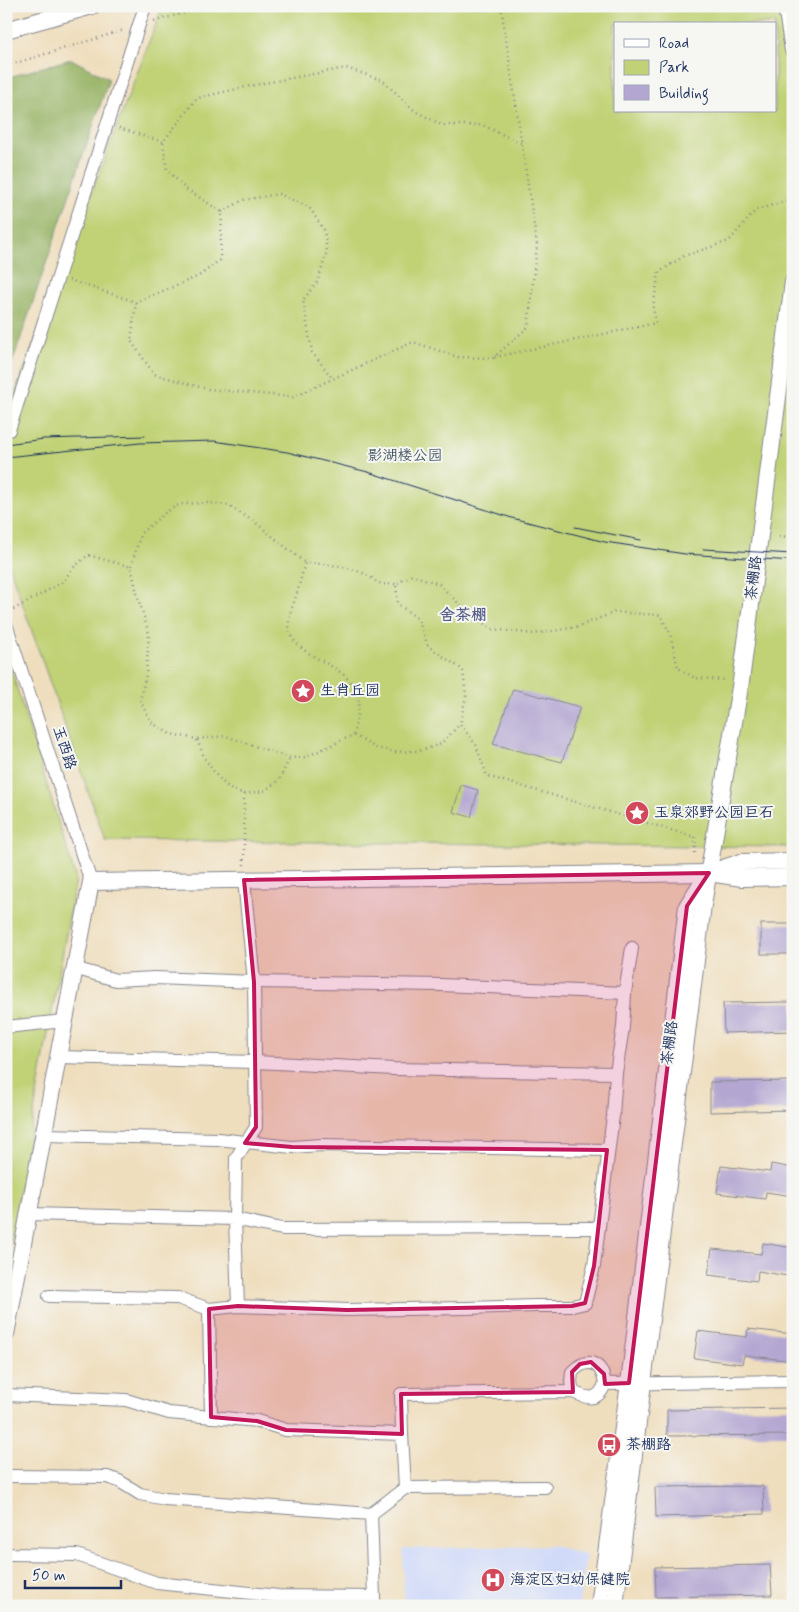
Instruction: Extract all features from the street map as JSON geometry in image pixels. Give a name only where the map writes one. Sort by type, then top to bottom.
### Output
[{"type":"street","points":[[6,30],[92,6]]},
{"type":"street","points":[[9,430],[145,6]]},
{"type":"street","points":[[786,6],[793,50]]},
{"type":"street","name":"茶棚路","points":[[615,1606],[636,1383],[687,906],[709,873],[741,681],[793,282]]},
{"type":"street","name":"玉西路","points":[[6,624],[90,882]]},
{"type":"street","points":[[709,873],[741,862],[793,861]]},
{"type":"street","points":[[6,1334],[90,882],[709,873],[742,878],[793,877]]},
{"type":"street","points":[[238,1306],[235,1219],[236,1158],[256,1127],[254,982],[244,880]]},
{"type":"street","points":[[49,1296],[178,1298],[209,1309],[238,1306],[346,1310],[572,1306],[586,1303],[594,1266],[599,1228],[623,1027],[625,993],[632,948]]},
{"type":"street","points":[[74,968],[116,980],[155,978],[254,982],[441,985],[625,993]]},
{"type":"street","points":[[6,1027],[64,1021]]},
{"type":"street","points":[[58,1057],[256,1062],[394,1069],[616,1073]]},
{"type":"street","points":[[43,1135],[218,1139],[292,1147],[607,1150]]},
{"type":"street","points":[[28,1214],[235,1219],[282,1229],[599,1228]]},
{"type":"street","points":[[209,1309],[211,1417]]},
{"type":"street","points":[[405,1488],[401,1394],[574,1392],[586,1398],[594,1397],[602,1392],[605,1384],[604,1374],[600,1367],[592,1362],[580,1364],[572,1372],[571,1382],[574,1392]]},
{"type":"street","points":[[605,1384],[793,1380]]},
{"type":"street","name":"茶棚路","points":[[600,1606],[636,1383]]},
{"type":"street","points":[[6,1395],[126,1400],[169,1412],[258,1421],[286,1430],[402,1434]]},
{"type":"street","points":[[6,1476],[107,1477],[119,1481],[140,1494],[165,1499],[372,1514],[405,1488],[544,1487]]},
{"type":"street","points":[[6,1553],[77,1555],[157,1583],[278,1596],[374,1601],[372,1514]]},
{"type":"path","points":[[6,66],[139,25],[211,6]]},
{"type":"path","points":[[493,358],[528,327],[537,245],[501,6]]},
{"type":"path","points":[[222,212],[186,189],[167,170],[163,142],[198,98],[259,84],[346,68],[382,80],[415,111],[442,125],[482,125],[522,144]]},
{"type":"path","points":[[107,124],[163,142]]},
{"type":"path","points":[[222,212],[243,200],[279,194],[308,207],[324,230],[327,251],[318,281],[303,300],[312,352],[332,379]]},
{"type":"path","points":[[136,302],[130,341],[154,374],[207,389],[293,397],[413,342],[458,357],[493,358],[656,323],[653,307],[658,272],[684,256],[729,241],[756,210],[793,199]]},
{"type":"path","points":[[58,276],[136,302],[199,276],[220,260],[222,212]]},
{"type":"path","points":[[353,735],[306,757],[290,758],[226,736],[197,739],[170,734],[151,722],[140,700],[146,675],[150,634],[137,594],[131,567],[141,533],[166,512],[180,504],[227,505],[255,522],[305,563],[327,564],[361,572],[382,585],[396,584],[412,575],[439,584],[466,611],[492,629],[534,634],[577,627],[615,612],[660,615],[670,633],[678,668],[695,678],[741,681]]},
{"type":"path","points":[[760,535],[793,537]]},
{"type":"path","points":[[6,614],[63,582],[72,569],[88,554],[131,567]]},
{"type":"path","points":[[305,563],[291,608],[288,625],[292,638],[302,649],[339,670],[349,679],[357,695],[358,712],[353,735]]},
{"type":"path","points":[[353,735],[376,748],[396,752],[418,751],[441,744],[460,724],[466,696],[463,670],[428,646],[418,620],[398,604],[396,584]]},
{"type":"path","points":[[460,724],[476,745],[487,776],[695,837],[695,852]]},
{"type":"path","points":[[197,739],[205,759],[217,776],[230,789],[244,794],[264,792],[279,780],[290,758]]},
{"type":"path","points":[[244,794],[244,880]]},
{"type":"path","points":[[6,885],[8,890],[10,930],[6,947]]},
{"type":"highlighted area","points":[[709,873],[687,906],[629,1383],[605,1384],[604,1374],[591,1362],[580,1364],[572,1372],[573,1392],[401,1394],[402,1434],[286,1430],[257,1421],[211,1417],[209,1309],[238,1306],[347,1310],[572,1306],[585,1303],[594,1266],[607,1150],[292,1147],[245,1143],[256,1127],[254,982],[244,880]]},
{"type":"shaded area","name":"海淀区妇幼保健院","points":[[553,1545],[586,1555],[579,1606],[404,1606],[403,1549]]},
{"type":"green space","name":"影湖楼公园","points":[[169,6],[793,6],[793,847],[105,840],[6,557],[6,417],[162,8]]},
{"type":"green space","points":[[71,59],[109,79],[6,381],[6,78]]},
{"type":"green space","points":[[6,653],[76,879],[6,1266]]},
{"type":"building","points":[[513,689],[580,707],[562,762],[493,744]]},
{"type":"building","points":[[461,785],[478,790],[471,817],[453,812]]},
{"type":"building","points":[[761,924],[793,924],[793,954],[761,954]]},
{"type":"building","points":[[793,1002],[793,1031],[724,1033],[723,1003]]},
{"type":"building","points":[[793,1081],[793,1110],[710,1112],[710,1082]]},
{"type":"building","points":[[771,1164],[793,1168],[793,1196],[766,1192],[765,1199],[717,1193],[721,1166],[770,1172]]},
{"type":"building","points":[[763,1243],[793,1248],[793,1277],[758,1271],[757,1281],[708,1275],[712,1249],[761,1254]]},
{"type":"building","points":[[748,1329],[793,1334],[793,1361],[744,1355],[742,1364],[694,1358],[698,1331],[747,1337]]},
{"type":"building","points":[[793,1408],[793,1435],[667,1436],[667,1410]]},
{"type":"building","points":[[763,1486],[764,1514],[656,1517],[655,1487]]},
{"type":"building","points":[[770,1565],[772,1595],[656,1597],[655,1567]]},
{"type":"tram line","points":[[6,444],[44,439],[145,436]]},
{"type":"tram line","points":[[6,457],[140,443],[214,441],[287,452],[368,472],[512,518],[605,542],[685,554],[793,561]]},
{"type":"tram line","points":[[575,527],[641,540]]},
{"type":"tram line","points":[[703,549],[793,554]]},
{"type":"place","name":"生肖丘园","points":[[303,691]]},
{"type":"place","name":"玉泉郊野公园巨石","points":[[637,813]]},
{"type":"place","name":"茶棚路","points":[[609,1445]]},
{"type":"place","name":"海淀区妇幼保健院","points":[[493,1580]]},
{"type":"district","name":"舍茶棚","points":[[463,615]]}]
